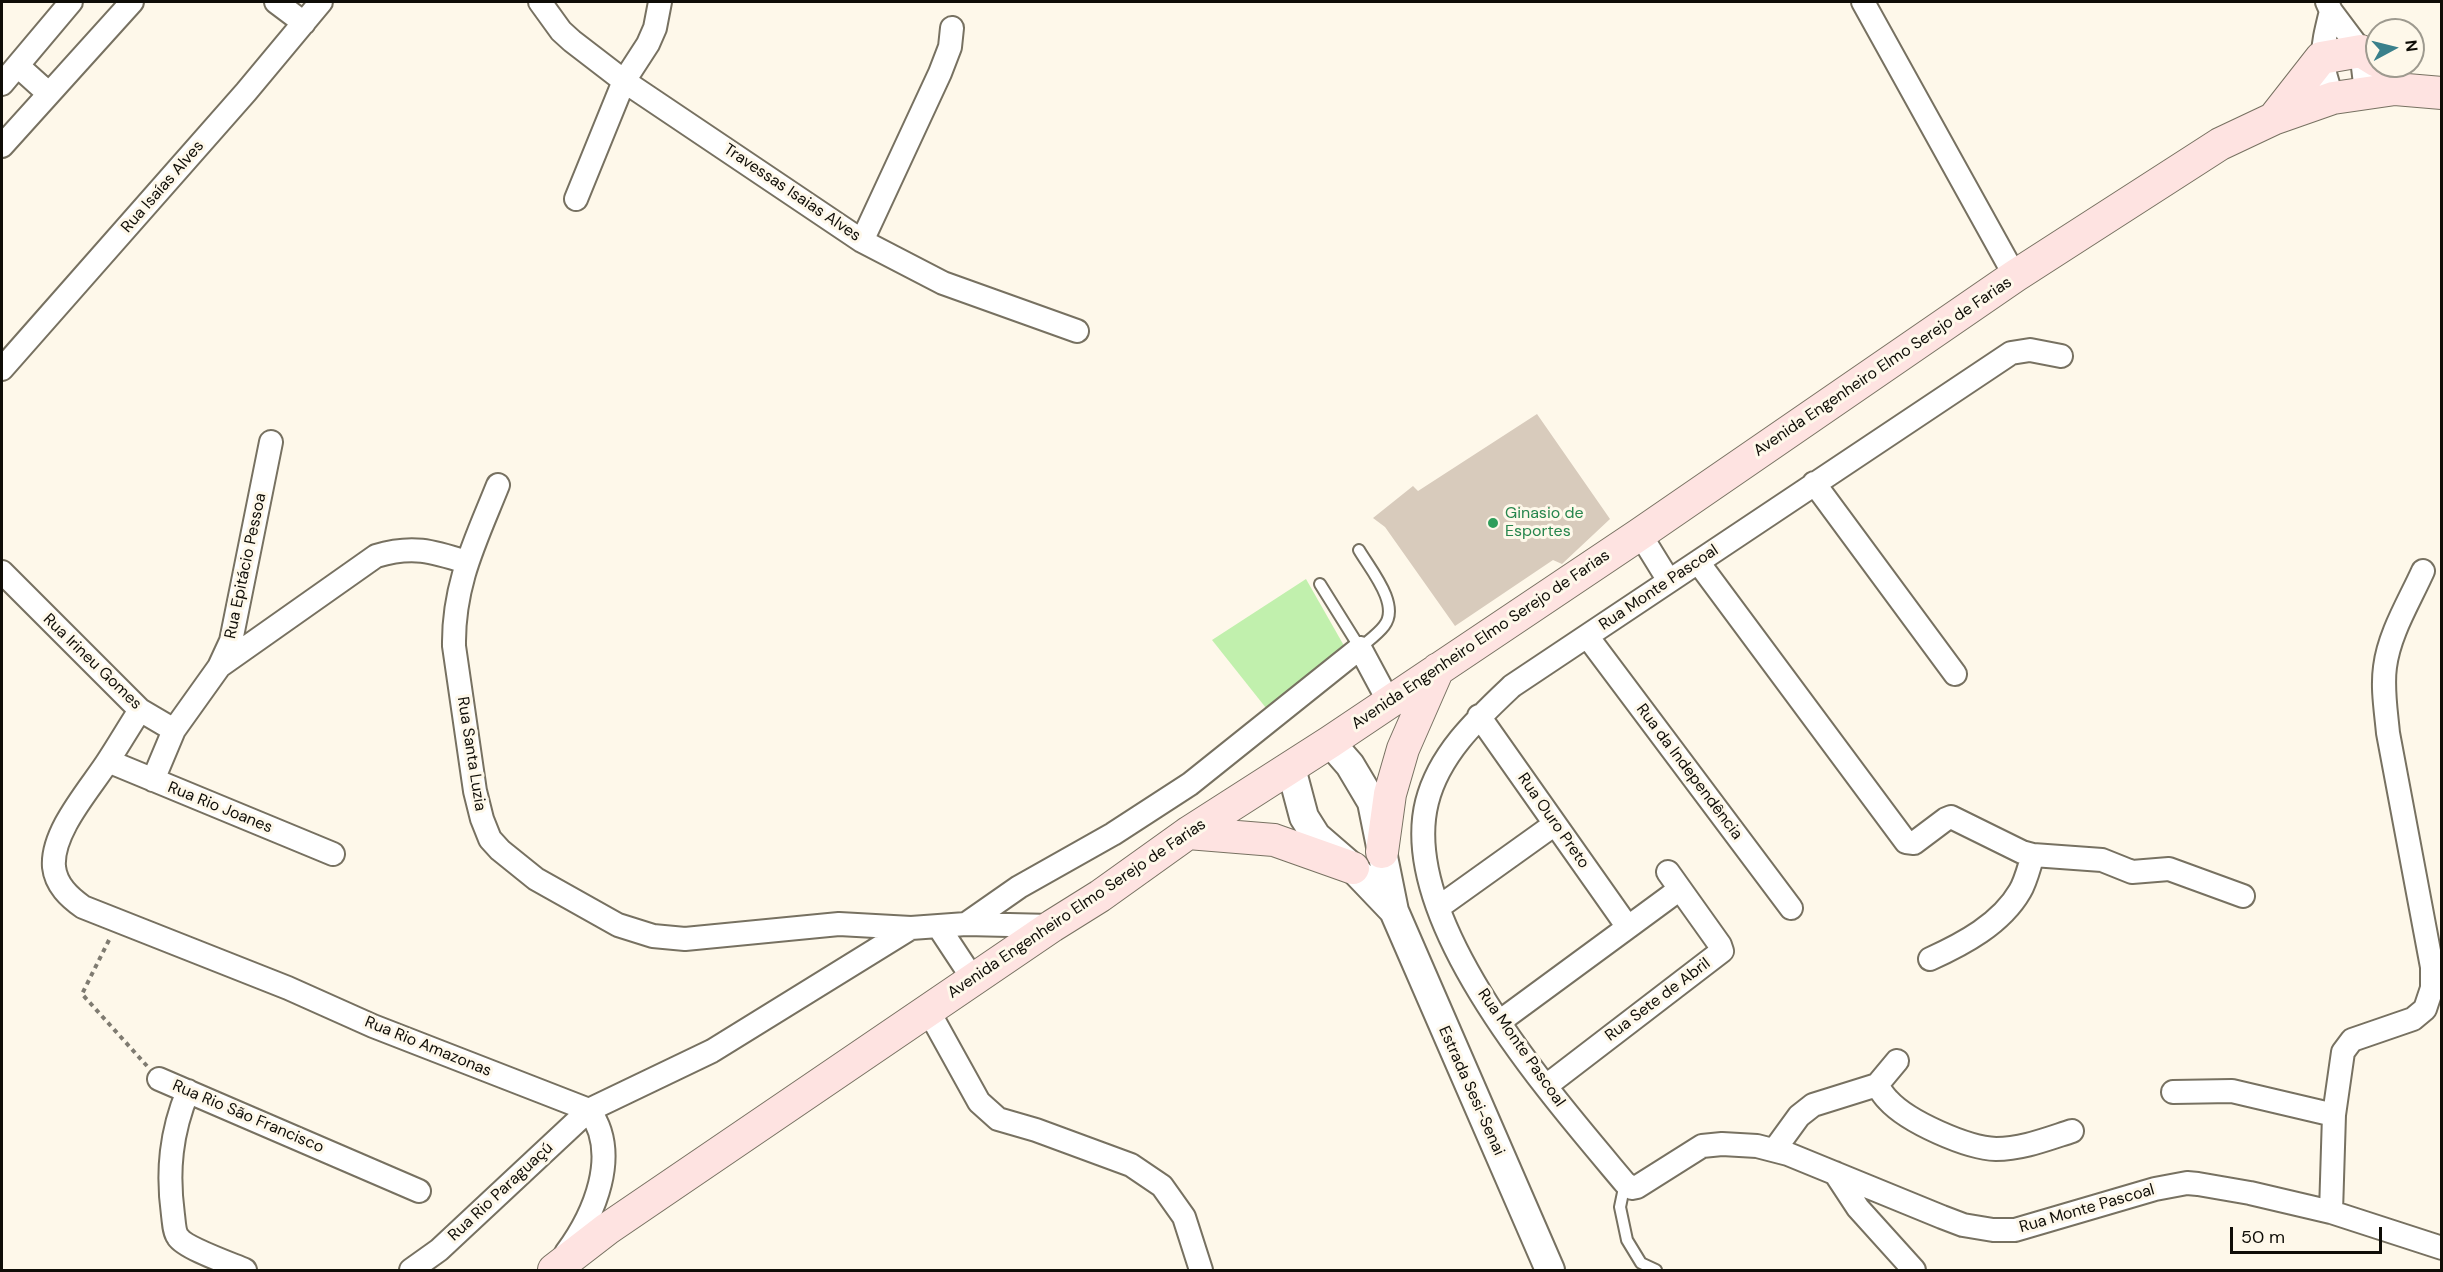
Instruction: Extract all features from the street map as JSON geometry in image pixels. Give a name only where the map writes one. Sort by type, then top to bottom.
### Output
[{"type":"main road","points":[[2273,119],[2321,58],[2365,59]]},
{"type":"main road","points":[[2410,78],[2435,92]]},
{"type":"main road","name":"Avenida Engenheiro Elmo Serejo de Farias","points":[[554,1270],[607,1229],[973,979],[1100,896],[1188,833],[1291,768],[1640,534],[2015,276],[2220,144],[2273,119],[2333,98],[2395,89],[2435,92]]},
{"type":"main road","points":[[1382,852],[1390,794],[1402,750],[1438,669]]},
{"type":"main road","points":[[1188,833],[1274,840],[1353,868]]},
{"type":"street","points":[[2,84],[71,2]]},
{"type":"street","points":[[2,146],[132,2]]},
{"type":"street","points":[[276,2],[303,23]]},
{"type":"street","name":"Rua Isaías Alves","points":[[2,369],[246,92],[321,2]]},
{"type":"street","name":"Travessas Isaias Alves","points":[[540,2],[561,31],[624,81],[862,241],[943,283],[1077,331]]},
{"type":"street","points":[[576,199],[624,81],[656,28],[660,2]]},
{"type":"street","points":[[1863,2],[2015,276]]},
{"type":"street","points":[[2329,6],[2321,58],[2325,79],[2333,98]]},
{"type":"street","points":[[2329,6],[2365,47]]},
{"type":"street","points":[[862,241],[940,73],[950,47],[952,28]]},
{"type":"street","points":[[18,66],[48,93]]},
{"type":"street","points":[[2366,92],[2370,78]]},
{"type":"street","name":"Rua Monte Pascoal","points":[[2061,356],[2030,350],[2011,353],[1512,686],[1479,717],[1450,753],[1427,800],[1423,821],[1423,846],[1439,908],[1460,957],[1499,1022],[1546,1086],[1625,1183],[1632,1188],[1695,1149],[1710,1144],[1740,1144],[1775,1149],[1942,1218],[1963,1225],[1993,1230],[2026,1228],[2139,1193],[2187,1184],[2250,1193],[2331,1212],[2442,1248]]},
{"type":"street","name":"Rua Epitácio Pessoa","points":[[153,780],[180,722],[228,651],[235,628],[271,442]]},
{"type":"street","points":[[1814,483],[1955,674]]},
{"type":"street","name":"Rua Santa Luzia","points":[[498,485],[466,562],[454,626],[457,668],[482,819],[490,839],[500,850],[536,879],[576,903],[618,925],[653,936],[685,939],[839,924],[911,928],[938,926]]},
{"type":"street","points":[[1640,534],[1669,581]]},
{"type":"street","points":[[219,667],[376,556],[417,549],[466,562]]},
{"type":"street","points":[[1698,562],[1906,842],[1914,843],[1951,817],[2022,852],[2033,855],[2102,860],[2132,872],[2169,869],[2243,896]]},
{"type":"street","points":[[2331,1212],[2334,1115],[2343,1052],[2352,1040],[2413,1018],[2425,1009],[2432,988],[2432,967],[2388,732],[2384,695],[2384,668],[2390,643],[2423,571]]},
{"type":"street","name":"Rua Irineu Gomes","points":[[2,573],[140,710],[180,722]]},
{"type":"street","name":"Rua da Independência","points":[[1587,636],[1791,908]]},
{"type":"street","points":[[966,924],[1019,887],[1113,834],[1190,784],[1360,648],[1389,702]]},
{"type":"street","name":"Rua Rio Amazonas","points":[[140,710],[57,844],[54,870],[69,897],[83,907],[288,988],[374,1026],[589,1110]]},
{"type":"street","name":"Rua Ouro Preto","points":[[1479,717],[1627,926]]},
{"type":"street","name":"Estrada Sesi-Senai","points":[[1330,742],[1350,765],[1372,802],[1394,911],[1550,1270]]},
{"type":"street","name":"Rua Rio Joanes","points":[[108,761],[333,854]]},
{"type":"street","name":"Estrada Sesi-Senai","points":[[1291,768],[1304,817],[1316,836],[1353,868],[1394,911]]},
{"type":"street","points":[[1439,908],[1555,824]]},
{"type":"street","points":[[1930,959],[1963,944],[2005,912],[2021,890],[2033,855]]},
{"type":"street","name":"Rua Sete de Abril","points":[[1546,1086],[1722,951],[1674,880],[1627,926]]},
{"type":"street","points":[[973,979],[938,926],[966,924],[1052,926]]},
{"type":"street","points":[[1499,1022],[1627,926]]},
{"type":"street","points":[[554,1270],[586,1222],[602,1174],[601,1132],[589,1110],[712,1051],[911,928]]},
{"type":"street","points":[[928,1010],[979,1102],[998,1119],[1036,1130],[1131,1165],[1162,1186],[1184,1217],[1201,1270]]},
{"type":"street","points":[[1775,1149],[1799,1116],[1813,1105],[1877,1085],[1897,1061]]},
{"type":"street","name":"Rua Rio São Francisco","points":[[159,1079],[419,1191]]},
{"type":"street","points":[[1877,1085],[1888,1101],[1917,1121],[1985,1148],[2030,1145],[2072,1131]]},
{"type":"street","points":[[2173,1092],[2232,1090],[2334,1115]]},
{"type":"street","points":[[188,1091],[174,1131],[171,1153],[171,1191],[176,1234],[191,1247],[245,1270]]},
{"type":"street","name":"Rua Rio Paraguaçú","points":[[411,1270],[439,1250],[589,1110]]},
{"type":"street","points":[[1835,1173],[1858,1208],[1914,1270]]},
{"type":"lane","points":[[1320,584],[1360,648],[1385,625],[1390,614],[1389,602],[1359,550]]},
{"type":"lane","points":[[1625,1183],[1620,1207],[1627,1240],[1641,1263],[1656,1270]]},
{"type":"path","name":"Rua Rio São Francisco","points":[[119,920],[82,994],[159,1079]]},
{"type":"green space","points":[[1306,579],[1347,651],[1266,708],[1212,640]]},
{"type":"building","name":"Ginasio de Esportes","points":[[1537,414],[1610,519],[1562,564],[1553,560],[1455,626],[1385,527],[1373,518],[1413,486],[1418,491]]},
{"type":"place","name":"Ginasio de Esportes","points":[[1493,523]]}]
